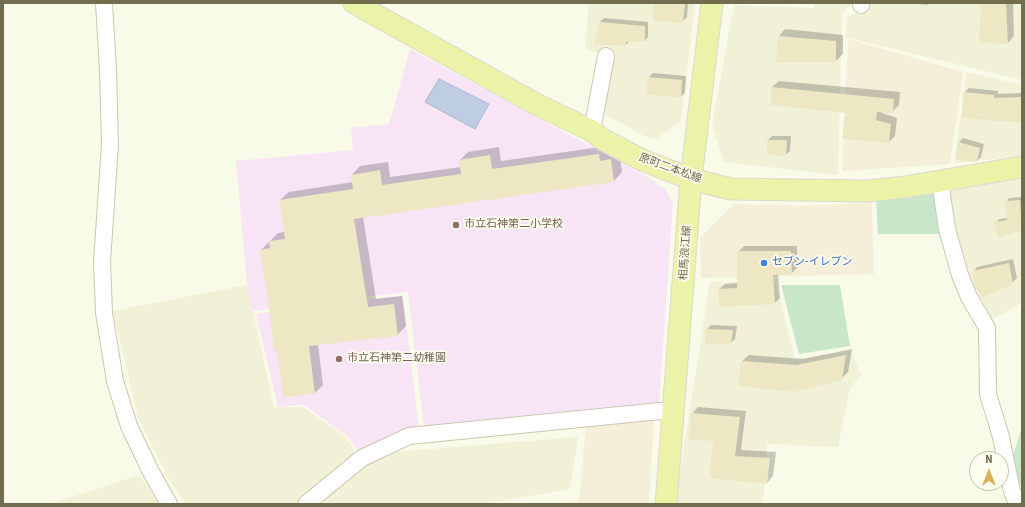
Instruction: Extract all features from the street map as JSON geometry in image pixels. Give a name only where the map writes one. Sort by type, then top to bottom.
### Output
[{"type":"main road","name":"原町二本松線","points":[[354,3],[536,104],[592,131],[602,139],[642,160],[692,179],[731,189],[867,191],[940,181],[1022,167]]},
{"type":"main road","name":"相馬浪江線","points":[[666,504],[692,179],[712,3]]},
{"type":"street","points":[[104,3],[110,145],[102,262],[104,313],[115,381],[129,426],[168,504]]},
{"type":"street","points":[[592,131],[606,56]]},
{"type":"street","points":[[940,181],[947,229],[960,274],[969,297],[987,328],[988,394],[1001,437],[1012,491],[1017,504]]},
{"type":"street","points":[[306,504],[362,458],[408,436],[660,412],[674,412]]},
{"type":"shaded area","points":[[589,3],[695,3],[681,121],[656,139],[644,136],[599,111],[609,56],[585,49]]},
{"type":"shaded area","points":[[815,3],[853,3],[842,13],[838,175],[724,162],[712,125],[734,5],[814,8]]},
{"type":"shaded area","points":[[870,3],[1022,3],[1022,80],[845,37],[848,16],[869,9]]},
{"type":"shaded area","points":[[848,39],[963,72],[950,164],[842,171]]},
{"type":"shaded area","name":"市立石神第二小学校","points":[[410,49],[646,176],[665,189],[673,203],[659,403],[424,428],[408,292],[252,311],[247,285],[236,161],[353,150],[351,128],[389,124]]},
{"type":"shaded area","points":[[967,72],[1022,85],[1022,156],[954,163]]},
{"type":"shaded area","points":[[1022,179],[1022,298],[1020,304],[992,319],[970,276],[945,190]]},
{"type":"shaded area","points":[[933,191],[944,234],[878,234],[876,199]]},
{"type":"shaded area","points":[[872,202],[874,274],[701,278],[700,238],[734,204],[805,206]]},
{"type":"shaded area","points":[[710,282],[776,283],[795,359],[851,351],[861,375],[850,388],[838,447],[767,444],[763,504],[675,504]]},
{"type":"shaded area","points":[[247,285],[274,407],[303,407],[346,437],[357,455],[578,437],[570,489],[483,504],[186,504],[170,481],[138,418],[113,311]]},
{"type":"shaded area","points":[[781,285],[840,285],[850,346],[799,354]]},
{"type":"shaded area","name":"市立石神第二幼稚園","points":[[403,295],[419,428],[392,435],[359,452],[347,436],[304,405],[278,407],[256,314]]},
{"type":"shaded area","points":[[654,417],[649,504],[560,504],[579,501],[586,424]]},
{"type":"shaded area","points":[[1022,417],[1022,488],[1010,465],[1021,430]]},
{"type":"shaded area","points":[[139,475],[160,504],[50,504]]},
{"type":"water","points":[[439,79],[489,104],[475,129],[425,102]]},
{"type":"building","points":[[654,3],[685,3],[683,23],[653,21]]},
{"type":"building","points":[[981,3],[1006,3],[1008,44],[979,43]]},
{"type":"building","points":[[600,22],[645,26],[645,42],[626,42],[626,46],[594,44]]},
{"type":"building","points":[[778,36],[836,41],[836,62],[776,62]]},
{"type":"building","points":[[648,77],[682,80],[681,98],[646,94]]},
{"type":"building","points":[[771,87],[894,99],[893,113],[877,112],[876,120],[891,124],[889,143],[842,139],[845,113],[771,105]]},
{"type":"building","points":[[963,92],[994,95],[994,98],[1022,97],[1022,122],[962,118]]},
{"type":"building","points":[[767,140],[787,140],[786,156],[767,155]]},
{"type":"building","points":[[958,142],[980,148],[977,162],[956,160]]},
{"type":"building","points":[[599,154],[600,161],[611,159],[614,182],[354,219],[368,307],[394,304],[398,336],[309,346],[315,394],[283,397],[277,350],[274,351],[268,297],[260,250],[270,248],[269,241],[285,239],[279,200],[353,189],[351,175],[380,170],[382,185],[461,174],[459,160],[490,155],[492,169]]},
{"type":"building","points":[[1020,200],[1022,230],[998,238],[994,222],[1007,220],[1005,201]]},
{"type":"building","points":[[737,251],[791,251],[792,275],[773,275],[775,304],[719,307],[718,289],[737,288]]},
{"type":"building","points":[[1009,263],[1013,284],[981,298],[975,287],[972,271]]},
{"type":"building","points":[[705,329],[733,330],[731,344],[705,344]]},
{"type":"building","points":[[846,355],[842,380],[794,392],[738,386],[741,361],[796,365]]},
{"type":"building","points":[[691,413],[740,417],[735,456],[770,458],[767,484],[709,478],[713,441],[689,439]]},
{"type":"place","name":"市立石神第二小学校","points":[[456,225]]},
{"type":"place","name":"セブン-イレブン","points":[[764,263]]},
{"type":"place","name":"市立石神第二幼稚園","points":[[339,359]]}]
